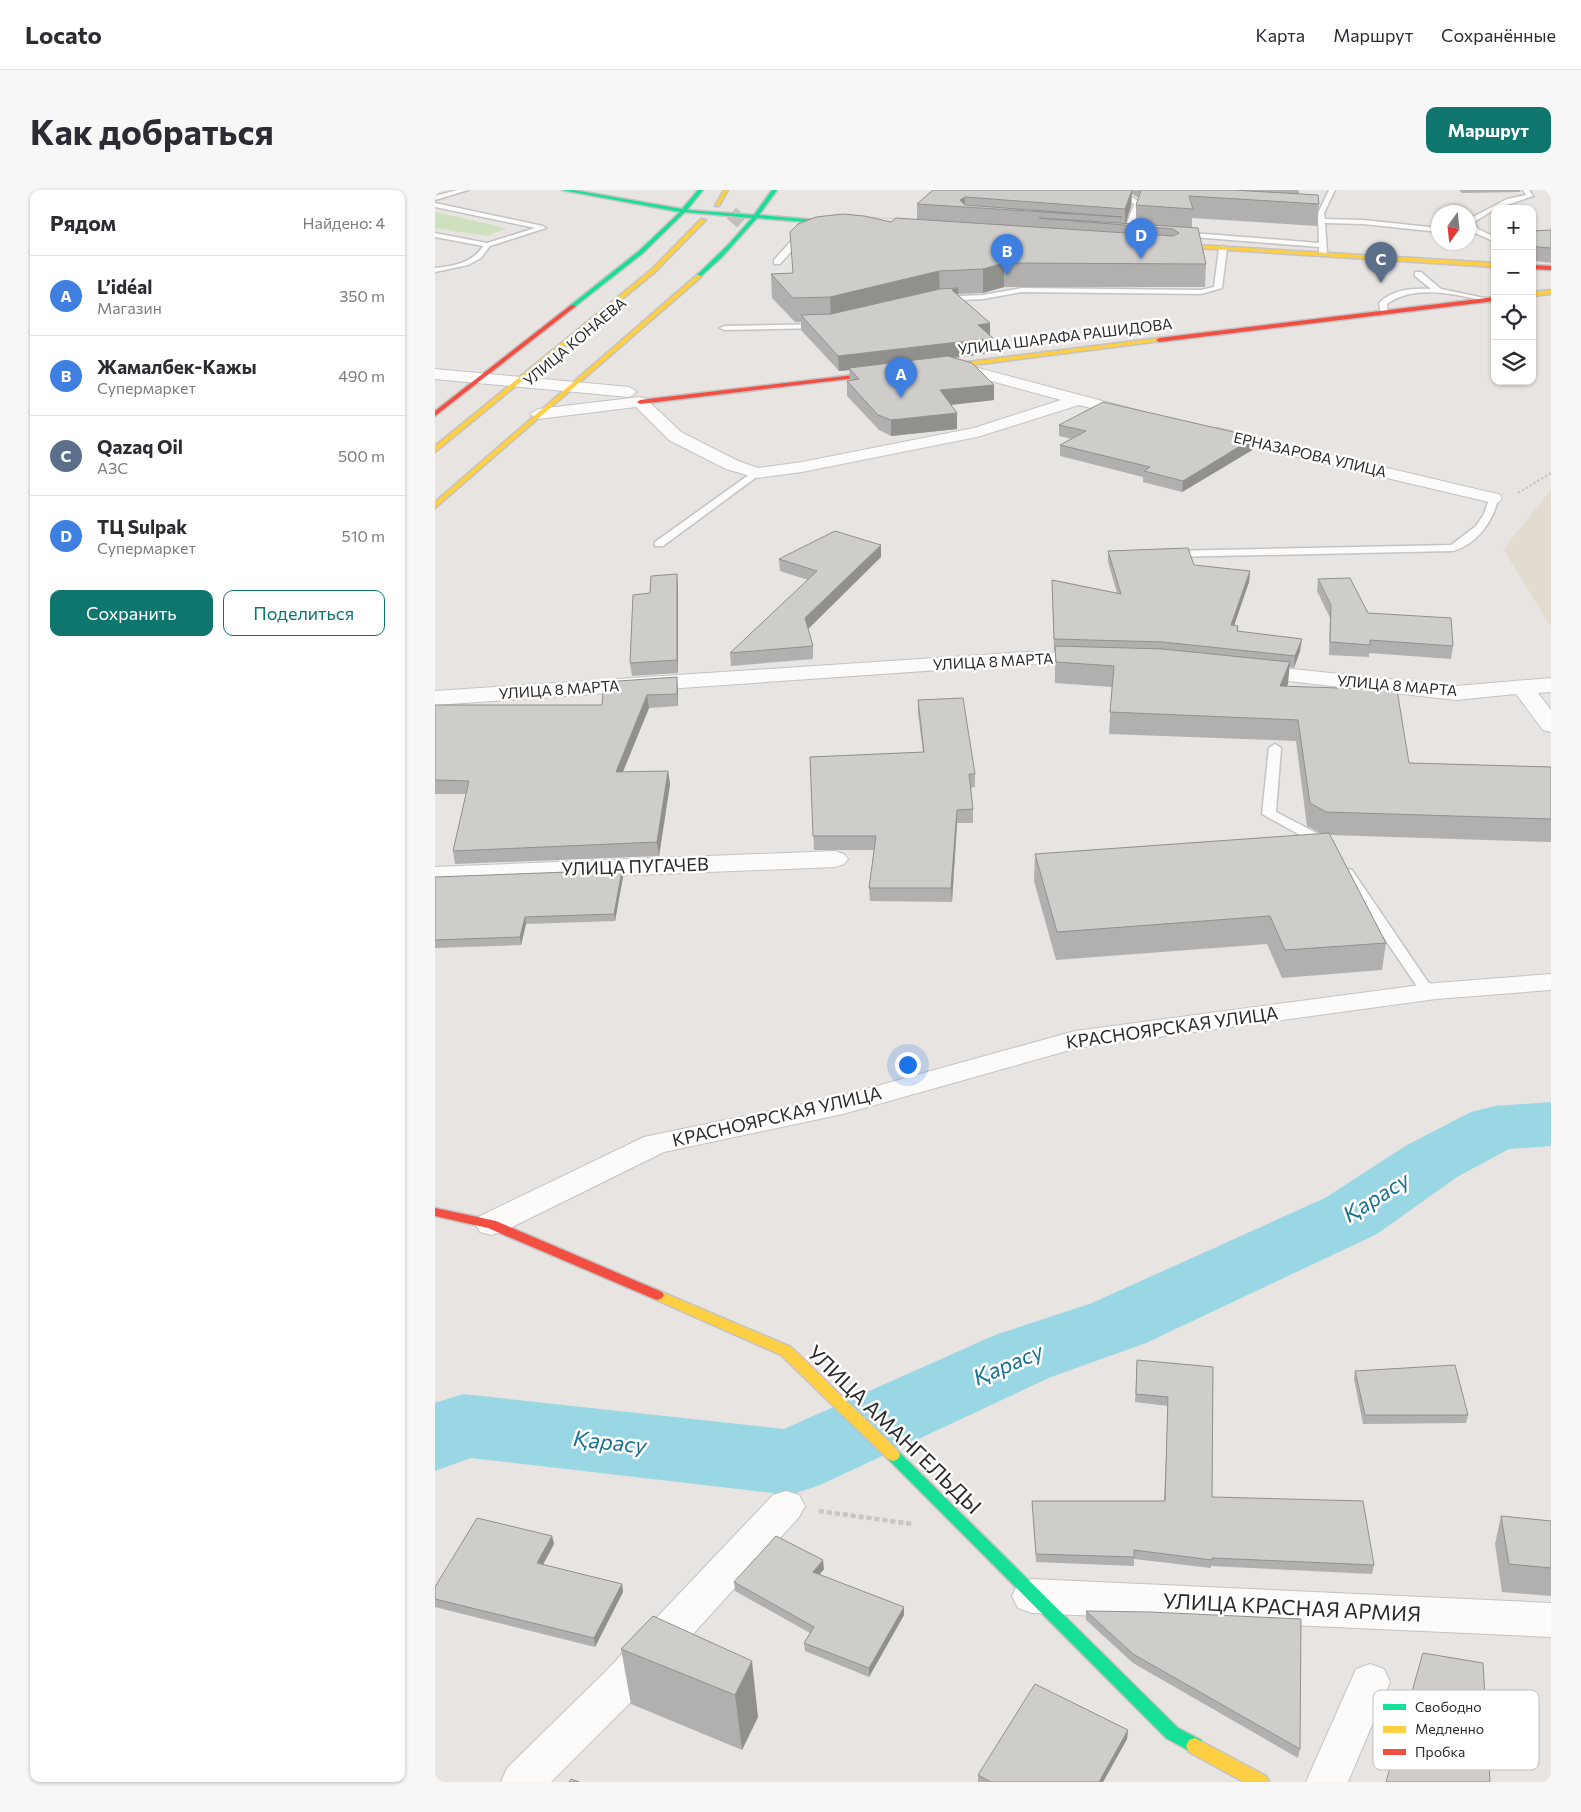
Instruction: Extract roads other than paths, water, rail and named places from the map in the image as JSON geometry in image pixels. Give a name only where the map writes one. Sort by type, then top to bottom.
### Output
[{"type":"main road","points":[[564,190],[688,207],[719,209],[757,217],[859,224]]},
{"type":"main road","points":[[435,414],[649,247],[688,207],[701,190]]},
{"type":"main road","points":[[719,209],[726,190]]},
{"type":"main road","points":[[435,506],[538,414],[559,382],[727,251],[757,217],[775,190]]},
{"type":"main road","name":"УЛИЦА КОНАЕВА","points":[[435,450],[653,271],[703,220]]},
{"type":"main road","points":[[1154,244],[1223,248],[1323,250],[1491,265]]},
{"type":"main road","points":[[1536,267],[1551,268]]},
{"type":"main road","points":[[1536,294],[1551,292]]},
{"type":"main road","name":"УЛИЦА ШАРАФА РАШИДОВА","points":[[923,369],[1491,300]]},
{"type":"main road","points":[[640,402],[904,371]]},
{"type":"main road","name":"УЛИЦА КОНАЕВА","points":[[534,395],[559,382]]},
{"type":"main road","name":"УЛИЦА АМАНГЕЛЬДЫ","points":[[435,1212],[491,1224],[785,1351],[972,1532],[1032,1596],[1173,1733],[1260,1782]]},
{"type":"street","points":[[952,366],[1077,400],[1154,418]]},
{"type":"street","points":[[435,374],[520,382],[559,382],[683,397]]},
{"type":"street","points":[[538,414],[640,402],[675,436],[732,466],[757,473],[802,467],[977,432],[1077,400]]},
{"type":"street","name":"ЕРНАЗАРОВА УЛИЦА","points":[[1203,430],[1493,498]]},
{"type":"street","name":"УЛИЦА 8 МАРТА","points":[[435,698],[1027,658],[1114,661]]},
{"type":"street","name":"УЛИЦА 8 МАРТА","points":[[1231,669],[1456,693],[1551,685]]},
{"type":"street","points":[[1522,687],[1551,724]]},
{"type":"street","name":"УЛИЦА ПУГАЧЕВ","points":[[435,875],[835,859]]},
{"type":"street","name":"КРАСНОЯРСКАЯ УЛИЦА","points":[[491,1224],[655,1144],[843,1105],[1075,1040],[1437,991],[1551,982]]},
{"type":"street","points":[[522,1782],[621,1684],[785,1506]]},
{"type":"street","name":"УЛИЦА КРАСНАЯ АРМИЯ","points":[[1032,1596],[1551,1620]]},
{"type":"street","points":[[1327,1782],[1369,1682]]},
{"type":"lane","points":[[435,198],[465,190]]},
{"type":"lane","points":[[1116,190],[1138,203]]},
{"type":"lane","points":[[1168,233],[1323,250],[1321,213],[1332,190]]},
{"type":"lane","points":[[1476,217],[1509,200],[1530,196],[1526,190]]},
{"type":"lane","points":[[1119,202],[1147,204]]},
{"type":"lane","points":[[1124,242],[1130,230],[1138,203]]},
{"type":"lane","points":[[435,205],[543,228],[487,244],[435,235]]},
{"type":"lane","points":[[1311,213],[1321,213]]},
{"type":"lane","points":[[1322,222],[1363,222],[1431,229]]},
{"type":"lane","points":[[1120,230],[1139,231]]},
{"type":"lane","points":[[1476,233],[1491,239]]},
{"type":"lane","points":[[777,262],[795,242],[809,235],[818,234]]},
{"type":"lane","points":[[435,270],[446,270],[473,260],[484,252],[487,244]]},
{"type":"lane","points":[[931,301],[983,297],[1022,290],[1201,292],[1218,288],[1223,248]]},
{"type":"lane","points":[[1418,274],[1439,291]]},
{"type":"lane","points":[[1384,313],[1383,303],[1392,295],[1439,291],[1491,300]]},
{"type":"lane","points":[[724,328],[831,325]]},
{"type":"lane","points":[[659,544],[757,473]]},
{"type":"lane","points":[[1161,554],[1453,548],[1464,543],[1491,513],[1493,498]]},
{"type":"lane","points":[[1275,748],[1269,814],[1327,844],[1423,985],[1437,991]]},
{"type":"waterway","name":"Қарасу","points":[[435,1439],[463,1426],[790,1462],[1023,1356],[1119,1323],[1351,1216],[1432,1161],[1495,1128],[1551,1124]]},
{"type":"tunnel","points":[[732,223],[746,207]]},
{"type":"place","name":"ТЦ Sulpak","points":[[1141,259]]},
{"type":"place","name":"Жамалбек-Кажы","points":[[1007,275]]},
{"type":"place","name":"Qazaq Oil","points":[[1381,283]]},
{"type":"place","name":"L’idéal","points":[[901,398]]}]
